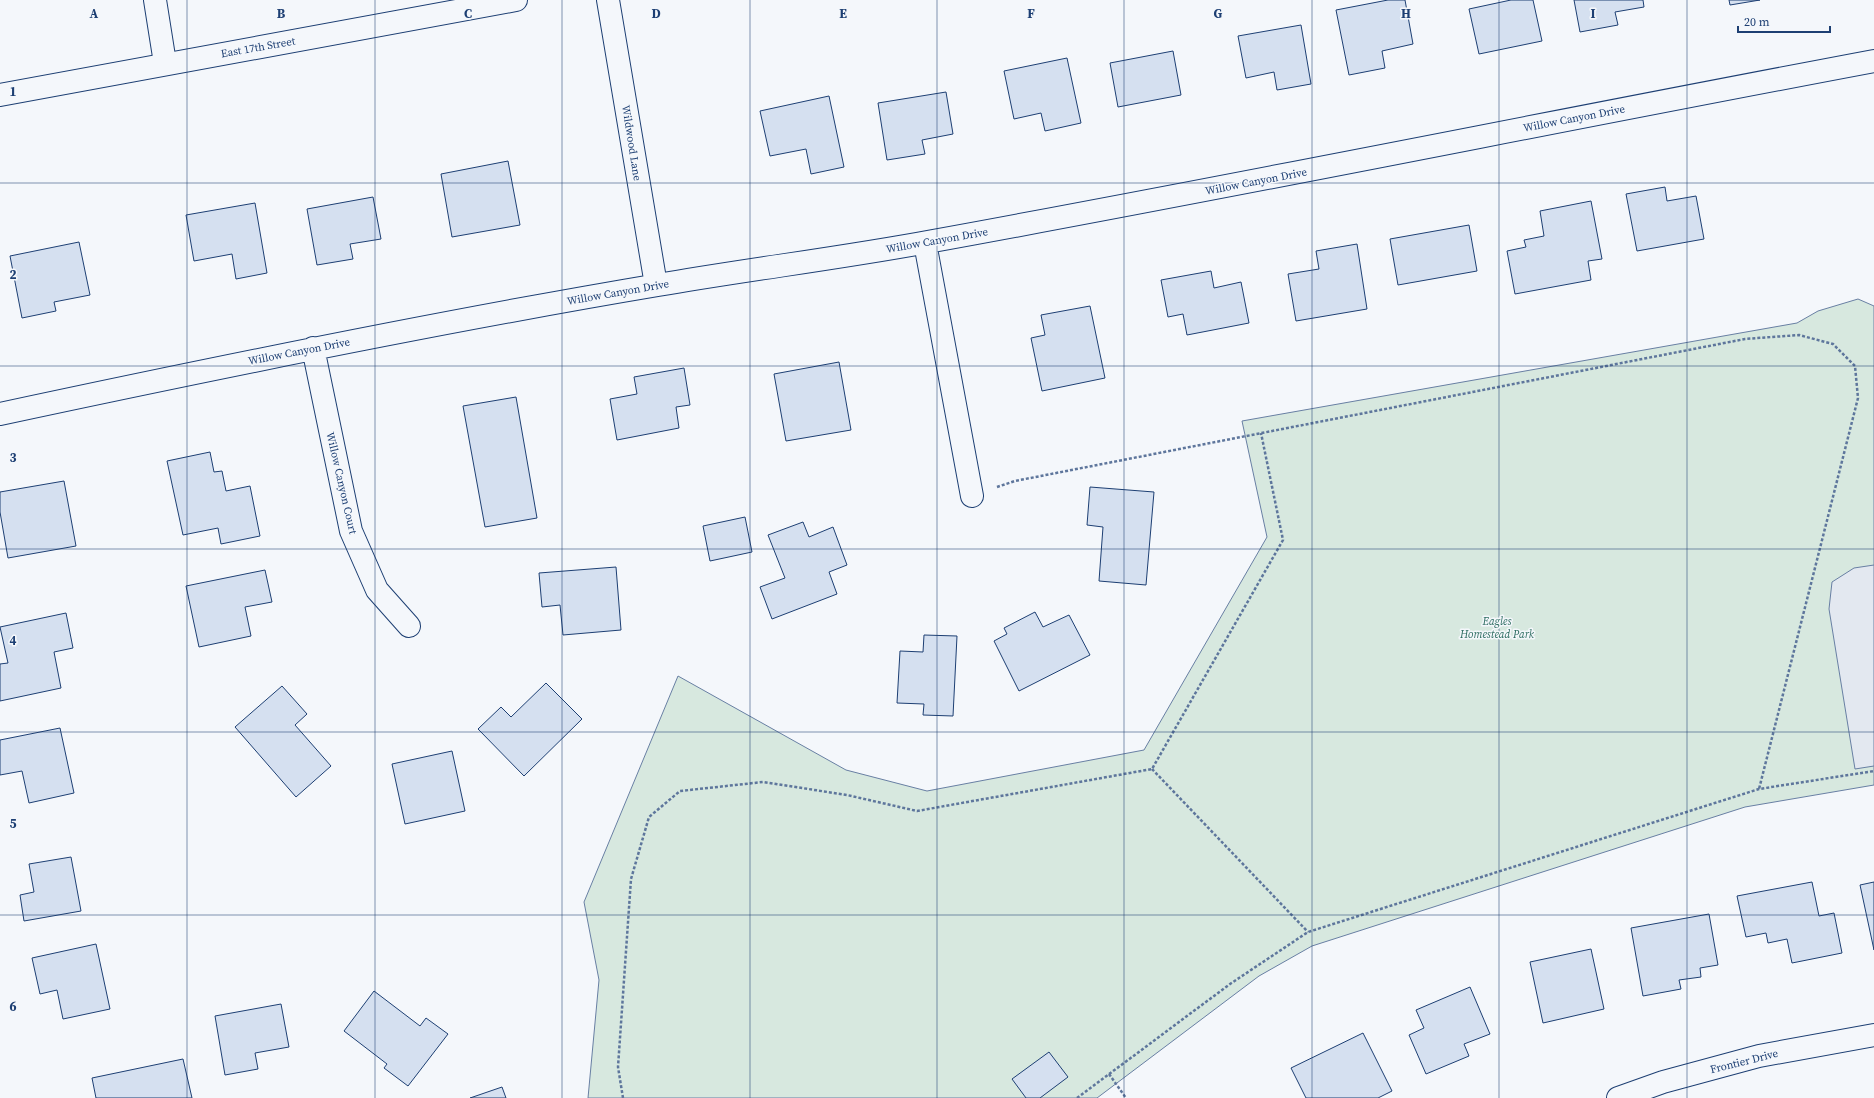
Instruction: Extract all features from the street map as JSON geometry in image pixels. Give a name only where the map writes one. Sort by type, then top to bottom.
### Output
[{"type":"street","points":[[155,0],[165,63]]},
{"type":"street","name":"East 17th Street","points":[[0,95],[165,63],[516,0]]},
{"type":"street","name":"Wildwood Lane","points":[[608,0],[656,285]]},
{"type":"street","name":"Willow Canyon Drive","points":[[0,414],[313,348],[656,285],[925,243],[1275,178],[1574,118],[1874,61]]},
{"type":"street","points":[[925,243],[972,496]]},
{"type":"street","name":"Willow Canyon Court","points":[[313,348],[351,531],[377,590],[409,626]]},
{"type":"street","name":"Frontier Drive","points":[[1618,1098],[1663,1082],[1759,1056],[1874,1035]]},
{"type":"path","points":[[972,496],[1015,481],[1745,339],[1798,335],[1833,344],[1855,366],[1858,398],[1759,788]]},
{"type":"path","points":[[1152,769],[1283,540],[1261,433]]},
{"type":"path","points":[[1152,769],[1308,932]]},
{"type":"path","points":[[623,1098],[618,1067],[630,879],[649,817],[680,791],[763,782],[847,795],[917,811],[1152,769]]},
{"type":"path","points":[[1077,1098],[1230,984],[1308,932],[1759,788],[1874,771]]},
{"type":"path","points":[[1109,1074],[1126,1098]]},
{"type":"green space","name":"Eagles Homestead Park","points":[[1858,299],[1874,306],[1874,785],[1745,807],[1312,946],[1259,976],[1097,1098],[588,1098],[599,980],[584,902],[678,676],[846,770],[927,791],[1144,750],[1267,537],[1242,421],[1797,323],[1818,311]]},
{"type":"shaded area","points":[[1874,565],[1874,766],[1855,769],[1829,609],[1832,582],[1854,568]]},
{"type":"building","points":[[1388,0],[1405,0],[1413,44],[1382,51],[1385,68],[1349,75],[1336,10]]},
{"type":"building","points":[[1511,0],[1533,0],[1542,41],[1479,54],[1469,9]]},
{"type":"building","points":[[1574,0],[1643,0],[1644,7],[1615,12],[1618,25],[1580,32]]},
{"type":"building","points":[[1729,0],[1760,0],[1730,5]]},
{"type":"building","points":[[1301,25],[1311,84],[1277,90],[1274,72],[1246,78],[1238,36]]},
{"type":"building","points":[[1173,51],[1181,95],[1118,107],[1110,63]]},
{"type":"building","points":[[1067,58],[1081,123],[1045,131],[1041,113],[1014,119],[1004,71]]},
{"type":"building","points":[[946,92],[953,134],[922,140],[925,154],[887,160],[878,103]]},
{"type":"building","points":[[829,96],[844,167],[811,174],[806,149],[770,156],[760,111]]},
{"type":"building","points":[[508,161],[520,225],[452,237],[441,174]]},
{"type":"building","points":[[1665,187],[1667,201],[1696,196],[1704,239],[1637,251],[1626,194]]},
{"type":"building","points":[[373,197],[381,239],[350,244],[353,259],[317,265],[307,209]]},
{"type":"building","points":[[1591,201],[1602,259],[1588,261],[1591,280],[1515,294],[1507,251],[1526,247],[1524,240],[1544,236],[1540,211]]},
{"type":"building","points":[[255,203],[267,273],[236,279],[232,254],[194,261],[186,215]]},
{"type":"building","points":[[1469,225],[1477,271],[1398,285],[1390,239]]},
{"type":"building","points":[[79,242],[90,295],[54,302],[56,311],[22,318],[10,256]]},
{"type":"building","points":[[1357,244],[1367,309],[1296,321],[1288,274],[1319,269],[1316,251]]},
{"type":"building","points":[[1211,271],[1214,288],[1241,282],[1249,323],[1187,335],[1183,314],[1168,317],[1161,280]]},
{"type":"building","points":[[1090,306],[1105,378],[1042,391],[1031,338],[1045,335],[1041,315]]},
{"type":"building","points":[[839,362],[851,430],[786,441],[774,374]]},
{"type":"building","points":[[684,368],[690,405],[676,407],[679,428],[617,440],[610,399],[637,394],[634,377]]},
{"type":"building","points":[[516,397],[537,518],[485,527],[463,406]]},
{"type":"building","points":[[210,452],[214,472],[222,471],[226,491],[250,486],[260,536],[221,544],[218,528],[183,535],[167,461]]},
{"type":"building","points":[[64,481],[76,546],[8,558],[0,512],[0,492]]},
{"type":"building","points":[[1090,487],[1154,492],[1146,585],[1099,581],[1103,527],[1087,525]]},
{"type":"building","points":[[745,517],[752,552],[710,561],[703,526]]},
{"type":"building","points":[[803,522],[809,537],[833,527],[847,565],[829,572],[837,594],[772,619],[760,587],[785,578],[768,535]]},
{"type":"building","points":[[616,567],[621,630],[563,635],[560,605],[542,607],[539,573]]},
{"type":"building","points":[[265,570],[272,602],[245,607],[251,636],[199,647],[186,586]]},
{"type":"building","points":[[1035,612],[1043,627],[1069,615],[1090,655],[1019,691],[994,641],[1007,634],[1004,628]]},
{"type":"building","points":[[66,613],[73,648],[54,652],[61,688],[0,701],[0,664],[8,663],[0,627]]},
{"type":"building","points":[[924,635],[957,636],[953,716],[923,715],[924,704],[897,703],[900,651],[923,652]]},
{"type":"building","points":[[546,683],[582,719],[524,776],[478,729],[501,707],[511,717]]},
{"type":"building","points":[[282,686],[307,714],[295,725],[331,766],[296,797],[235,727]]},
{"type":"building","points":[[60,728],[74,793],[29,803],[22,771],[0,775],[0,740]]},
{"type":"building","points":[[452,751],[465,811],[405,824],[392,764]]},
{"type":"building","points":[[71,857],[81,911],[24,921],[20,895],[34,892],[29,864]]},
{"type":"building","points":[[1812,882],[1819,916],[1834,913],[1842,953],[1792,963],[1787,939],[1768,943],[1766,933],[1746,937],[1737,896]]},
{"type":"building","points":[[1874,882],[1874,950],[1860,885]]},
{"type":"building","points":[[1709,914],[1718,965],[1700,968],[1701,977],[1679,980],[1681,989],[1643,996],[1631,928]]},
{"type":"building","points":[[96,944],[110,1009],[63,1019],[57,990],[40,994],[32,958]]},
{"type":"building","points":[[1591,949],[1604,1009],[1543,1023],[1530,962]]},
{"type":"building","points":[[1470,987],[1490,1034],[1464,1044],[1469,1056],[1426,1074],[1409,1035],[1424,1028],[1416,1010]]},
{"type":"building","points":[[374,991],[420,1026],[426,1018],[448,1034],[408,1086],[384,1068],[387,1064],[344,1031]]},
{"type":"building","points":[[281,1004],[289,1047],[255,1053],[258,1069],[225,1075],[215,1016]]},
{"type":"building","points":[[1363,1033],[1392,1091],[1378,1098],[1306,1098],[1291,1068]]},
{"type":"building","points":[[1049,1052],[1068,1077],[1040,1098],[1026,1098],[1012,1079]]},
{"type":"building","points":[[183,1059],[192,1098],[96,1098],[92,1078]]},
{"type":"building","points":[[502,1087],[506,1098],[470,1098]]}]
